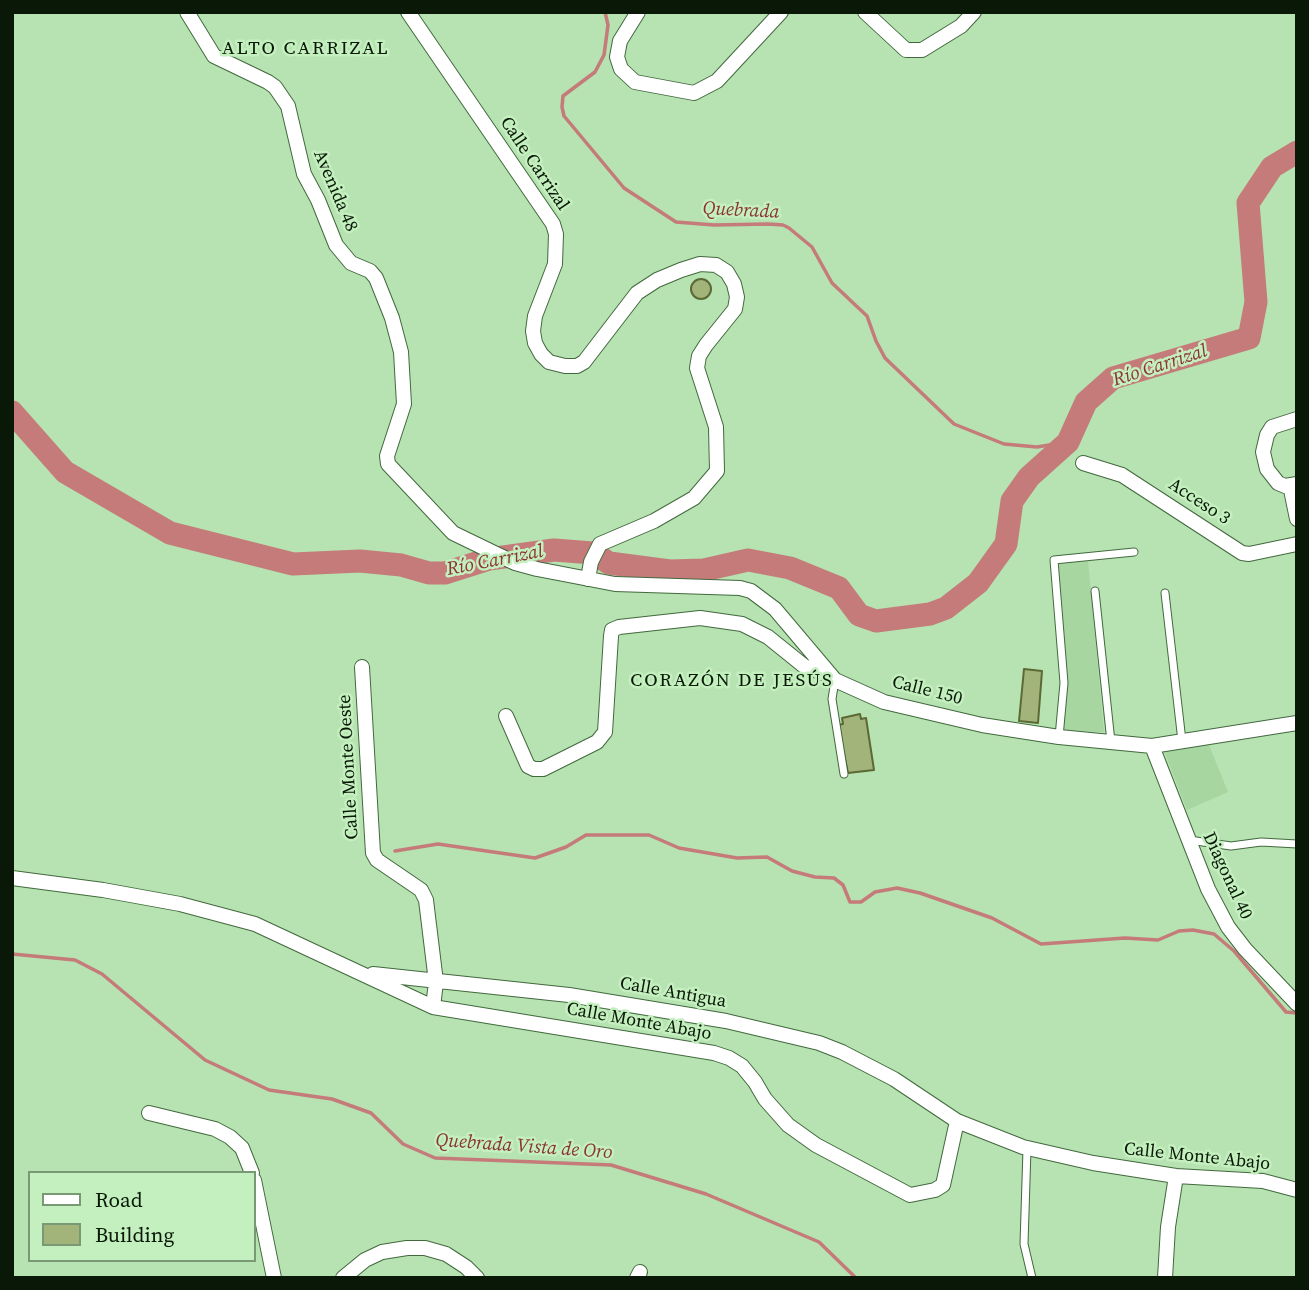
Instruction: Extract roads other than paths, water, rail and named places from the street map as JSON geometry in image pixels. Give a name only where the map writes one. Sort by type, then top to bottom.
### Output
[{"type":"street","name":"Avenida 48","points":[[187,12],[214,56],[268,82],[282,95],[288,106],[304,174],[325,215],[336,245],[351,263],[370,271],[376,278],[392,318],[401,352],[404,381],[404,404],[387,456],[388,464],[453,533],[515,563],[588,579]]},
{"type":"street","name":"Calle Carrizal","points":[[408,12],[552,224],[556,234],[555,264],[535,316],[533,331],[535,343],[549,362],[565,366],[577,366],[584,362],[637,293],[657,280],[700,264],[716,265],[727,272],[734,284],[737,297],[734,309],[699,356],[697,368],[716,427],[717,471],[694,498],[654,521],[600,544],[593,553],[588,579]]},
{"type":"street","points":[[638,12],[620,41],[617,57],[621,69],[635,82],[694,93],[717,81],[781,12]]},
{"type":"street","points":[[865,12],[906,50],[922,50],[961,26],[974,12]]},
{"type":"street","points":[[1297,419],[1272,427],[1263,452],[1272,477],[1278,483],[1293,484],[1297,519]]},
{"type":"street","name":"Acceso 3","points":[[1083,463],[1122,475],[1242,553],[1249,554],[1297,544]]},
{"type":"street","name":"Calle 150","points":[[588,579],[615,584],[740,588],[751,591],[775,609],[832,677],[884,702],[982,725],[1059,737],[1152,746],[1297,723]]},
{"type":"street","points":[[506,716],[528,766],[534,769],[543,769],[597,742],[605,732],[611,636],[612,631],[619,626],[700,618],[742,624],[768,636],[804,666],[832,677]]},
{"type":"street","name":"Calle Monte Oeste","points":[[362,667],[373,853],[377,860],[421,890],[426,900],[436,982],[433,1007]]},
{"type":"street","name":"Diagonal 40","points":[[1152,746],[1208,889],[1228,928],[1297,1004]]},
{"type":"street","name":"Calle Monte Abajo","points":[[12,878],[167,902],[255,924],[433,1007],[714,1053],[729,1058],[742,1066],[765,1099],[788,1125],[816,1145],[910,1195],[936,1190],[943,1185],[957,1121],[1027,1148],[1093,1163],[1176,1177],[1262,1181],[1297,1190]]},
{"type":"street","name":"Calle Antigua","points":[[361,972],[569,995],[726,1021],[819,1043],[894,1079],[957,1121]]},
{"type":"street","points":[[149,1113],[215,1129],[230,1137],[242,1148],[251,1171]]},
{"type":"street","points":[[1165,1278],[1168,1227],[1176,1177]]},
{"type":"street","points":[[256,1190],[274,1278]]},
{"type":"street","points":[[343,1278],[365,1260],[382,1252],[425,1248],[446,1254],[466,1266],[477,1278]]},
{"type":"lane","points":[[1059,737],[1064,683],[1054,560],[1134,552]]},
{"type":"lane","points":[[1095,591],[1111,743]]},
{"type":"lane","points":[[1165,593],[1182,741]]},
{"type":"lane","points":[[832,677],[832,699],[844,774]]},
{"type":"lane","points":[[1188,840],[1231,846],[1261,842],[1297,844]]},
{"type":"lane","points":[[1027,1148],[1024,1244],[1032,1278]]},
{"type":"waterway","name":"Quebrada","points":[[605,12],[608,25],[604,55],[595,72],[563,96],[562,107],[564,116],[624,188],[676,222],[714,225],[768,224],[789,228],[812,247],[832,283],[867,316],[885,358],[954,424],[1004,444],[1037,447],[1068,442]]},
{"type":"waterway","name":"Río Carrizal","points":[[12,412],[65,472],[170,533],[293,564],[360,561],[401,565],[429,573],[445,573],[489,559],[554,550],[593,553],[609,563],[670,571],[704,570],[748,560],[790,568],[839,588],[859,615],[876,621],[930,614],[946,608],[978,583],[1006,544],[1012,501],[1029,477],[1068,442],[1086,402],[1113,378],[1249,338],[1256,302],[1248,203],[1272,167],[1297,152]]},
{"type":"waterway","points":[[395,851],[438,844],[535,858],[566,847],[586,835],[649,835],[679,848],[737,858],[767,857],[792,871],[815,877],[834,878],[843,885],[850,902],[861,902],[875,892],[897,888],[920,893],[992,918],[1041,944],[1125,938],[1158,940],[1179,931],[1193,930],[1214,934],[1234,951],[1286,1012],[1297,1013]]},
{"type":"waterway","name":"Quebrada Vista de Oro","points":[[12,954],[75,960],[102,974],[205,1060],[269,1090],[332,1099],[371,1113],[403,1144],[435,1158],[611,1165],[706,1194],[819,1242],[856,1278]]},
{"type":"district","name":"ALTO CARRIZAL","points":[[306,49]]},
{"type":"district","name":"CORAZÓN DE JESÚS","points":[[732,681]]}]
